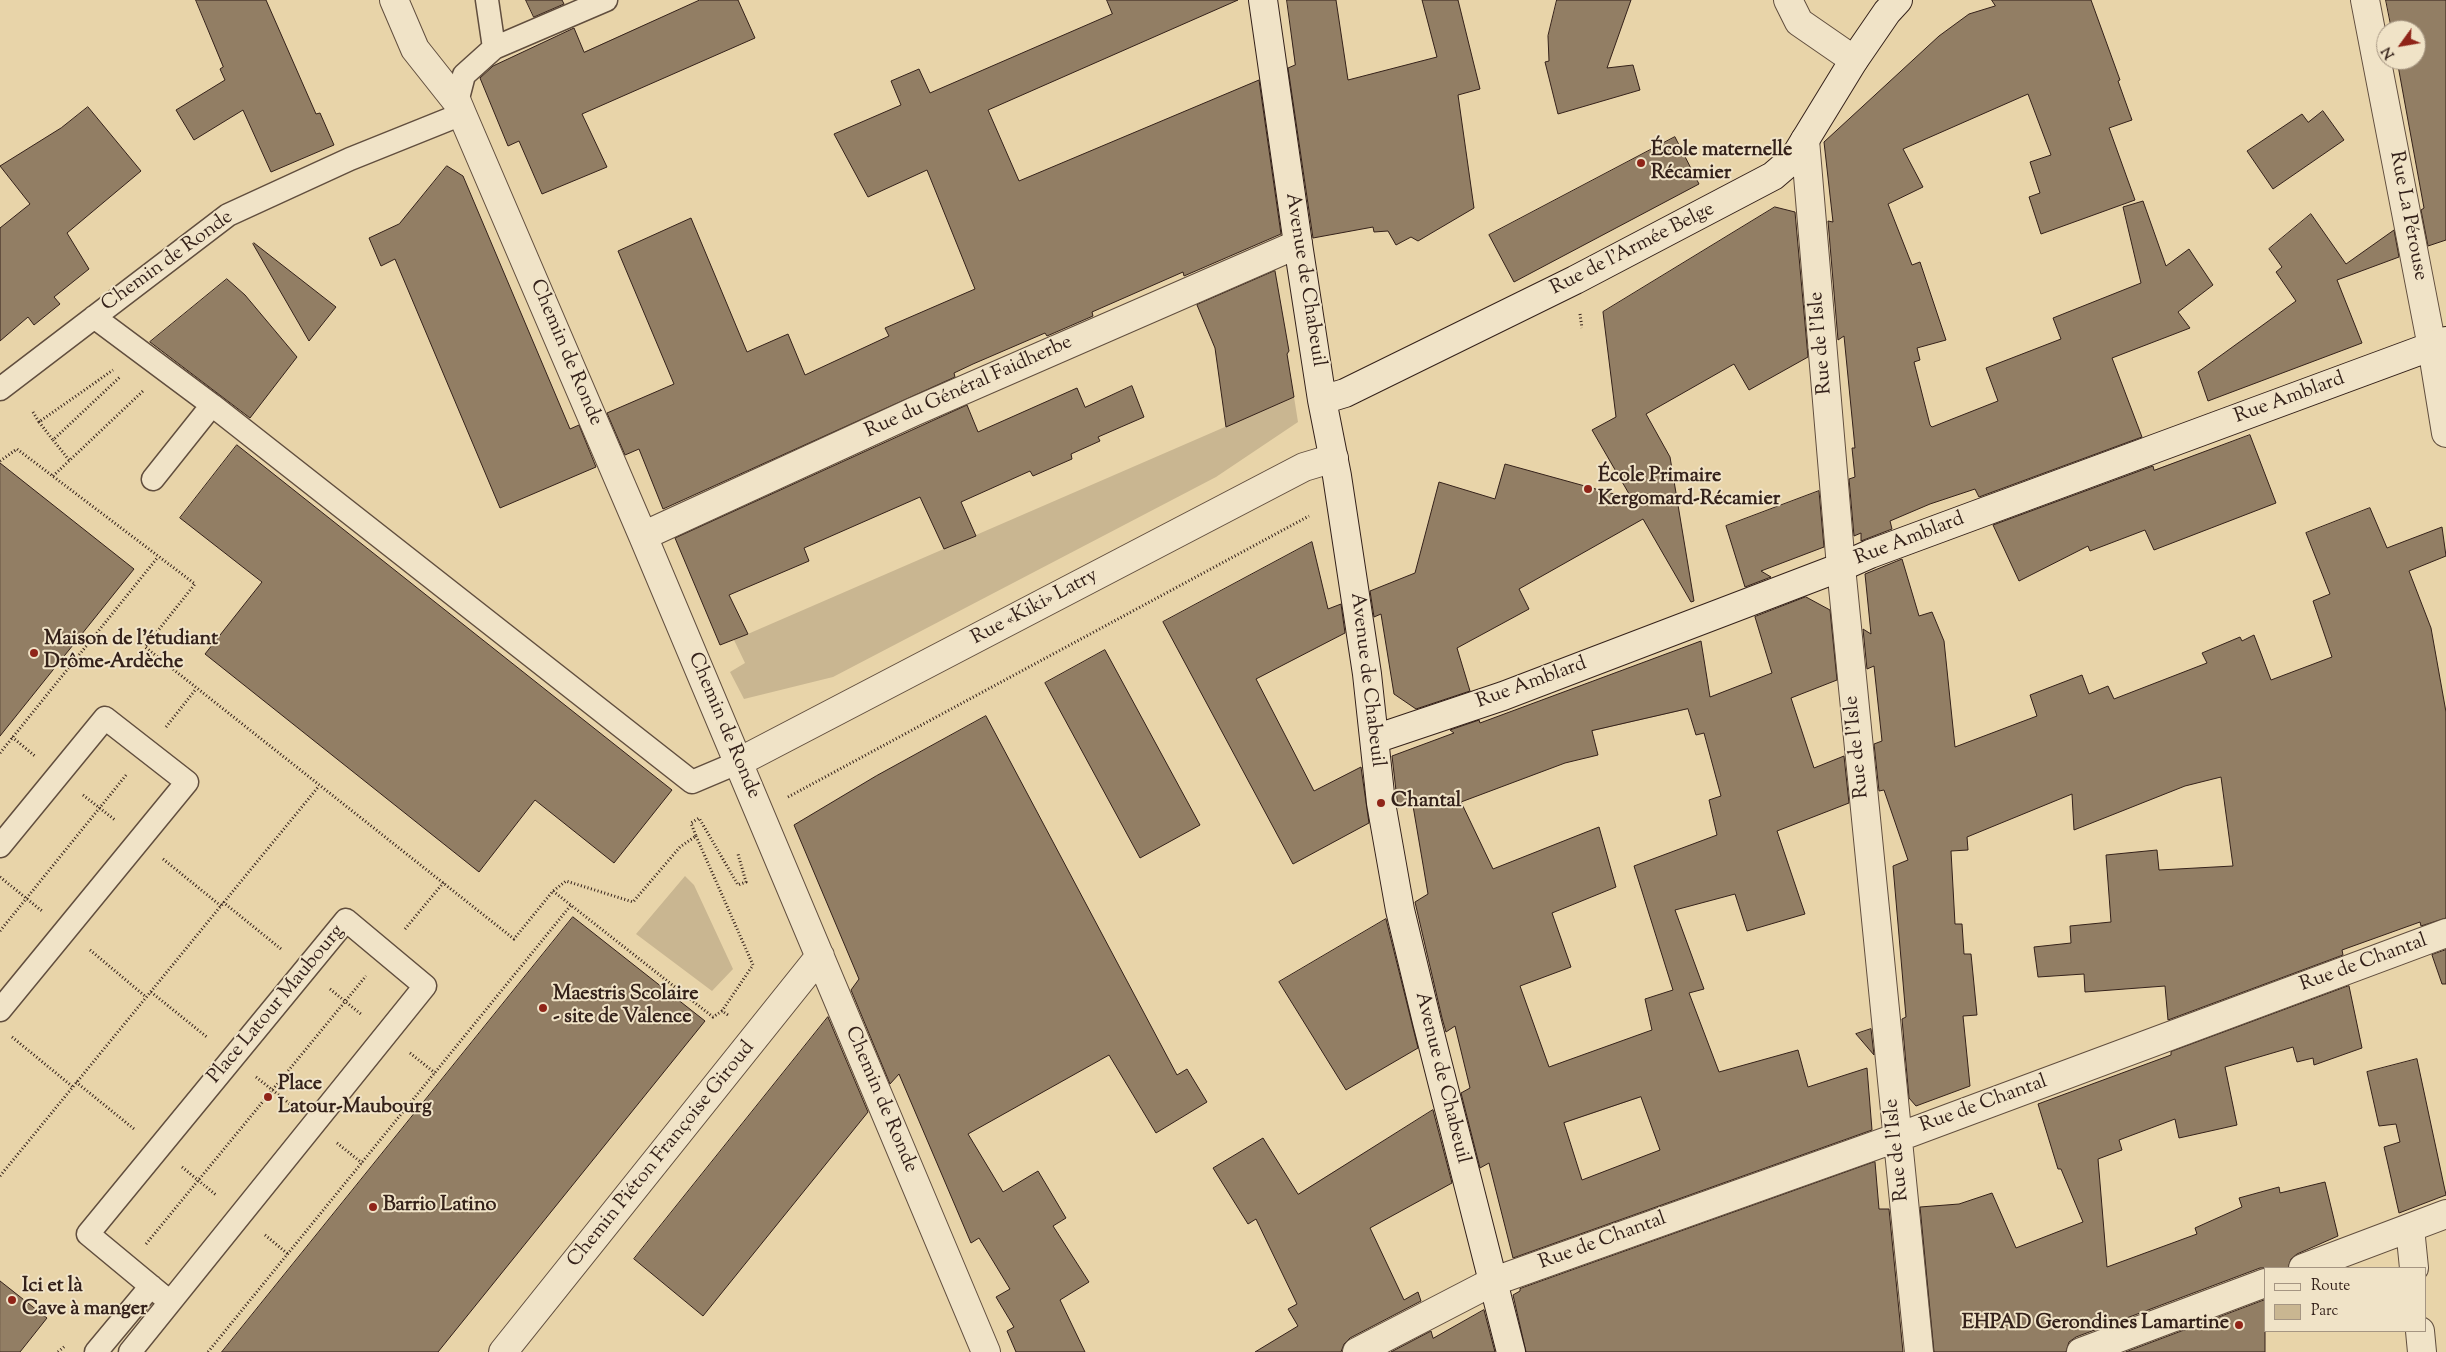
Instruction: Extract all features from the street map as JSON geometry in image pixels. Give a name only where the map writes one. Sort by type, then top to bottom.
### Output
[{"type":"street","name":"Chemin de Ronde","points":[[394,0],[416,48],[460,108],[643,536],[986,1352]]},
{"type":"street","name":"Avenue de Chabeuil","points":[[1263,0],[1322,400],[1336,467],[1368,674],[1381,803],[1400,910],[1511,1352]]},
{"type":"street","points":[[1788,0],[1799,22],[1854,60]]},
{"type":"street","name":"Rue de l'Armée Belge","points":[[1322,400],[1354,388],[1584,275],[1773,176],[1794,158],[1854,60],[1887,12],[1898,0]]},
{"type":"street","name":"Rue La Pérouse","points":[[2365,0],[2439,344],[2446,433]]},
{"type":"street","name":"Rue de l'Isle","points":[[1805,140],[1840,567],[1919,1352]]},
{"type":"street","name":"Rue du Général Faidherbe","points":[[643,536],[913,412],[1298,244]]},
{"type":"street","name":"Rue Amblard","points":[[1374,739],[1502,696],[1870,554],[2439,344]]},
{"type":"street","name":"Rue «Kiki» Latry","points":[[737,763],[1304,467],[1336,467]]},
{"type":"street","name":"Rue de Chantal","points":[[1357,1352],[1492,1282],[1896,1138],[2446,933]]},
{"type":"street","name":"Chemin Piéton Françoise Giroud","points":[[503,1352],[820,956]]},
{"type":"street","points":[[2306,1267],[2446,1214]]},
{"type":"street","points":[[2410,1228],[2414,1267]]},
{"type":"street","points":[[2081,1352],[2264,1283]]},
{"type":"street","points":[[2420,1332],[2422,1352]]},
{"type":"lane","points":[[487,0],[494,48]]},
{"type":"lane","points":[[460,108],[464,74],[494,48],[606,0]]},
{"type":"lane","name":"Chemin de Ronde","points":[[0,389],[228,215],[460,108]]},
{"type":"lane","points":[[94,317],[212,405],[692,782],[737,763]]},
{"type":"lane","points":[[153,479],[212,405]]},
{"type":"lane","points":[[0,846],[105,718],[187,782],[0,1010]]},
{"type":"lane","name":"Place Latour Maubourg","points":[[130,1352],[425,986],[346,920],[88,1234],[170,1302]]},
{"type":"lane","points":[[96,1352],[151,1286]]},
{"type":"path","points":[[39,422],[115,369]]},
{"type":"path","points":[[53,440],[122,376]]},
{"type":"path","points":[[52,476],[147,388]]},
{"type":"path","points":[[33,412],[69,460]]},
{"type":"path","points":[[0,461],[17,449],[195,584],[145,647],[514,939],[553,891],[566,881],[633,902],[680,847],[696,836]]},
{"type":"path","points":[[759,812],[1316,512]]},
{"type":"path","points":[[0,753],[158,556]]},
{"type":"path","points":[[0,931],[196,689]]},
{"type":"path","points":[[0,1176],[319,786]]},
{"type":"path","points":[[553,891],[713,1017],[722,1011],[753,965],[691,823],[699,818],[738,885],[746,882],[735,845]]},
{"type":"path","points":[[128,1267],[444,882]]},
{"type":"path","points":[[208,1352],[571,905]]},
{"type":"path","points":[[722,1011],[757,1036]]},
{"type":"path","points":[[7,1033],[73,1086]]},
{"type":"path","points":[[58,1352],[69,1343]]},
{"type":"green space","points":[[1294,397],[1298,422],[1216,477],[833,677],[744,699],[730,672],[745,663],[734,640]]},
{"type":"green space","points":[[685,876],[694,885],[733,969],[712,991],[636,934]]},
{"type":"building","points":[[196,0],[266,0],[316,114],[320,113],[334,145],[271,172],[243,110],[194,140],[176,110],[225,80],[220,69],[223,67]]},
{"type":"building","points":[[526,0],[562,0],[564,4],[534,17]]},
{"type":"building","points":[[700,0],[738,0],[755,38],[582,114],[607,167],[542,194],[519,141],[508,146],[480,78],[493,66],[574,28],[584,52]]},
{"type":"building","points":[[1107,0],[1238,0],[988,110],[1019,181],[1259,80],[1281,234],[1184,276],[1183,272],[1092,312],[1093,316],[1047,336],[1045,333],[973,364],[954,373],[955,377],[663,509],[639,449],[625,455],[607,413],[674,384],[618,251],[691,218],[747,352],[788,334],[805,375],[889,336],[885,328],[975,289],[927,170],[868,197],[834,134],[901,105],[891,81],[919,69],[930,93],[1112,14]]},
{"type":"building","points":[[1287,0],[1336,0],[1348,80],[1437,57],[1422,0],[1458,0],[1480,89],[1458,95],[1474,208],[1418,241],[1411,237],[1396,245],[1388,231],[1374,232],[1373,227],[1313,238],[1288,68],[1295,65]]},
{"type":"building","points":[[1557,0],[1631,0],[1607,68],[1633,65],[1640,90],[1558,114],[1545,62],[1549,61],[1548,36]]},
{"type":"building","points":[[1992,0],[2091,0],[2120,80],[2118,81],[2132,120],[2109,128],[2135,200],[2041,234],[2029,197],[2040,193],[2030,162],[2051,155],[2028,94],[1903,149],[1923,187],[1888,204],[1912,265],[1920,262],[1946,340],[1917,348],[1920,360],[1914,362],[1930,425],[1932,427],[1998,401],[1986,368],[2061,339],[2053,318],[2141,283],[2123,207],[2143,201],[2166,266],[2189,249],[2213,285],[2178,312],[2190,328],[2112,358],[2142,437],[1979,497],[1975,489],[1930,504],[1890,521],[1892,529],[1861,541],[1861,533],[1854,536],[1849,479],[1855,477],[1852,448],[1855,448],[1844,336],[1838,340],[1828,221],[1833,222],[1824,142],[1939,36],[1969,14],[1995,6]]},
{"type":"building","points":[[2386,0],[2446,0],[2446,240],[2428,246],[2421,210],[2424,208],[2399,70],[2426,70],[2426,20],[2390,20]]},
{"type":"building","points":[[88,107],[141,171],[67,233],[89,269],[54,297],[60,304],[34,325],[28,317],[0,341],[0,228],[30,204],[0,166],[61,128]]},
{"type":"building","points":[[2323,111],[2344,140],[2273,189],[2247,151],[2302,114],[2308,122]]},
{"type":"building","points":[[1675,137],[1699,184],[1514,282],[1489,235]]},
{"type":"building","points":[[447,166],[463,176],[570,429],[579,425],[596,467],[500,508],[395,259],[381,266],[369,238],[399,224]]},
{"type":"building","points":[[1775,207],[1795,212],[1808,357],[1749,390],[1734,364],[1646,414],[1670,457],[1694,601],[1691,602],[1643,519],[1519,589],[1529,609],[1457,648],[1470,691],[1416,709],[1394,694],[1381,614],[1374,617],[1370,591],[1415,573],[1439,482],[1495,499],[1505,464],[1632,499],[1592,430],[1616,417],[1603,312]]},
{"type":"building","points":[[2311,214],[2346,264],[2394,230],[2399,257],[2337,280],[2362,343],[2208,401],[2198,372],[2296,301],[2276,272],[2282,267],[2269,249]]},
{"type":"building","points":[[253,244],[336,307],[309,341]]},
{"type":"building","points":[[1275,271],[1289,351],[1287,354],[1294,397],[1226,427],[1215,348],[1197,305]]},
{"type":"building","points":[[227,279],[245,295],[297,357],[250,418],[150,342]]},
{"type":"building","points":[[1132,386],[1144,417],[1098,437],[1100,441],[1071,454],[1072,459],[1033,476],[1030,471],[961,502],[976,536],[944,549],[920,497],[804,548],[809,561],[729,595],[748,634],[720,645],[675,538],[967,405],[978,432],[1077,388],[1085,407]]},
{"type":"building","points":[[2250,435],[2276,503],[2154,550],[2145,530],[2090,551],[2088,546],[2019,581],[1993,525],[2153,466],[2154,470]]},
{"type":"building","points":[[237,445],[672,790],[614,863],[535,800],[479,872],[205,654],[262,582],[180,518]]},
{"type":"building","name":"Maison de l'étudiant Drôme-Ardèche","points":[[0,463],[134,569],[0,736]]},
{"type":"building","points":[[1819,491],[1824,547],[1761,571],[1771,577],[1745,587],[1726,526]]},
{"type":"building","points":[[2370,508],[2387,548],[2442,527],[2446,556],[2409,571],[2431,628],[2446,712],[2446,918],[2421,926],[2420,922],[2342,950],[2343,955],[2168,1020],[2165,986],[2085,992],[2084,974],[2038,977],[2034,947],[2071,943],[2070,926],[2111,922],[2106,855],[2157,850],[2159,870],[2233,866],[2221,777],[2185,786],[2074,830],[2072,794],[1967,837],[1968,850],[1951,851],[1955,924],[1962,924],[1964,954],[1971,954],[1977,1015],[1963,1016],[1970,1086],[1916,1106],[1909,1098],[1902,1019],[1906,1017],[1893,866],[1908,860],[1884,790],[1879,791],[1874,744],[1882,741],[1874,666],[1867,669],[1863,629],[1871,634],[1865,574],[1902,559],[1919,616],[1932,612],[1944,641],[1955,747],[2037,716],[2030,695],[2082,675],[2089,694],[2108,686],[2114,699],[2207,663],[2202,653],[2240,637],[2242,641],[2254,635],[2271,680],[2332,657],[2313,601],[2330,594],[2306,533]]},
{"type":"building","points":[[1312,542],[1328,609],[1341,604],[1345,633],[1256,679],[1314,791],[1361,767],[1369,823],[1293,864],[1163,622]]},
{"type":"building","points":[[1806,597],[1830,610],[1837,680],[1791,698],[1814,768],[1844,756],[1849,803],[1777,831],[1805,914],[1747,931],[1735,894],[1675,910],[1704,989],[1689,993],[1719,1072],[1798,1050],[1808,1087],[1867,1068],[1872,1130],[1513,1258],[1489,1163],[1480,1168],[1461,1093],[1470,1088],[1455,1026],[1446,1032],[1442,1018],[1415,902],[1428,894],[1412,800],[1398,808],[1392,756],[1454,733],[1450,730],[1479,720],[1480,723],[1701,641],[1710,697],[1772,673],[1755,617]],"holes":[[[1688,709],[1696,735],[1704,733],[1721,796],[1709,800],[1717,835],[1634,866],[1673,990],[1645,999],[1652,1030],[1549,1067],[1520,986],[1571,967],[1552,913],[1616,887],[1599,827],[1493,869],[1461,802],[1565,763],[1598,755],[1592,731]],[[1641,1097],[1660,1150],[1582,1180],[1564,1123]]]},
{"type":"building","points":[[1105,650],[1200,825],[1140,858],[1045,683]]},
{"type":"building","points":[[986,716],[1177,1075],[1187,1069],[1207,1102],[1156,1133],[1109,1055],[968,1134],[1003,1192],[1038,1171],[1066,1218],[1053,1226],[1089,1282],[1060,1300],[1085,1352],[1016,1352],[1007,1331],[1014,1327],[996,1297],[1010,1289],[979,1238],[971,1243],[899,1074],[890,1084],[851,990],[859,979],[794,825],[876,776]]},
{"type":"building","points":[[573,917],[705,1021],[438,1352],[222,1352]]},
{"type":"building","points":[[1386,919],[1418,1048],[1346,1090],[1279,982]]},
{"type":"building","points":[[2446,950],[2446,984],[2442,984],[2432,955]]},
{"type":"building","points":[[2349,986],[2362,1048],[2314,1065],[2313,1058],[2297,1062],[2293,1047],[2225,1067],[2237,1125],[2179,1138],[2175,1119],[2119,1140],[2122,1150],[2098,1159],[2107,1267],[2197,1234],[2195,1228],[2242,1207],[2239,1198],[2279,1187],[2280,1193],[2325,1182],[2338,1236],[2297,1254],[2291,1259],[2288,1267],[2260,1268],[2076,1337],[2069,1342],[2066,1352],[1934,1352],[1920,1207],[1959,1204],[1992,1193],[2016,1248],[2083,1222],[2061,1169],[2058,1169],[2038,1104],[2171,1055],[2171,1052]]},
{"type":"building","points":[[828,1017],[868,1112],[703,1316],[634,1259]]},
{"type":"building","points":[[1871,1029],[1874,1055],[1856,1034]]},
{"type":"building","points":[[2417,1059],[2446,1195],[2399,1213],[2384,1147],[2400,1142],[2396,1124],[2379,1126],[2367,1072]]},
{"type":"building","points":[[1433,1110],[1452,1183],[1370,1228],[1404,1300],[1418,1292],[1421,1301],[1350,1338],[1344,1344],[1341,1352],[1255,1352],[1298,1326],[1288,1309],[1297,1304],[1256,1219],[1248,1224],[1213,1168],[1263,1138],[1298,1194]]},
{"type":"building","points":[[1875,1162],[1879,1209],[1889,1209],[1903,1352],[1526,1352],[1513,1295],[1520,1291],[1520,1289]]},
{"type":"building","name":"Ici et là Cave à manger","points":[[0,1281],[47,1318],[20,1352],[0,1352]]},
{"type":"building","points":[[2264,1300],[2265,1352],[2126,1352]]},
{"type":"building","points":[[1484,1310],[1495,1352],[1391,1352],[1431,1331],[1433,1338]]},
{"type":"place","name":"École maternelle Récamier","points":[[1641,163]]},
{"type":"place","name":"École Primaire Kergomard-Récamier","points":[[1588,489]]},
{"type":"place","name":"Maison de l'étudiant Drôme-Ardèche","points":[[34,653]]},
{"type":"place","name":"Chantal","points":[[1381,803]]},
{"type":"place","name":"Maestris Scolaire - site de Valence","points":[[543,1008]]},
{"type":"place","name":"Place Latour-Maubourg","points":[[268,1097]]},
{"type":"place","name":"Barrio Latino","points":[[373,1207]]},
{"type":"place","name":"Ici et là Cave à manger","points":[[12,1300]]},
{"type":"place","name":"EHPAD Gerondines Lamartine","points":[[2239,1325]]}]
